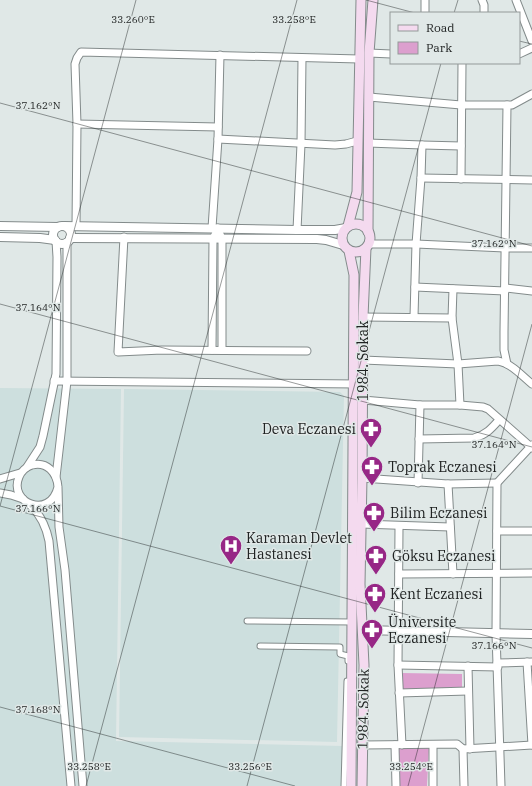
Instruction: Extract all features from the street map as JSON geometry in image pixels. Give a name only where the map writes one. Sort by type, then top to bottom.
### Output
[{"type":"main road","points":[[351,786],[352,622],[358,384],[354,275],[342,239],[342,234],[347,227],[357,192],[361,0]]},
{"type":"main road","points":[[346,248],[358,252],[367,246],[369,236],[368,97],[369,53],[373,0]]},
{"type":"main road","points":[[347,227],[357,224],[362,226],[368,232]]},
{"type":"main road","name":"1984. Sokak","points":[[362,786],[364,665],[360,584],[363,400],[358,384],[363,360],[363,317],[367,246]]},
{"type":"street","points":[[425,0],[425,12]]},
{"type":"street","points":[[482,0],[484,4],[484,12]]},
{"type":"street","points":[[516,0],[532,41]]},
{"type":"street","points":[[520,54],[532,48]]},
{"type":"street","points":[[76,226],[77,124],[75,64],[81,52],[359,60]]},
{"type":"street","points":[[369,53],[390,54]]},
{"type":"street","points":[[212,350],[213,239],[215,228],[220,55]]},
{"type":"street","points":[[297,230],[301,144],[302,58]]},
{"type":"street","points":[[461,179],[462,64]]},
{"type":"street","points":[[368,97],[461,105],[512,105],[532,94]]},
{"type":"street","points":[[507,105],[504,350],[507,364]]},
{"type":"street","points":[[77,124],[218,127]]},
{"type":"street","points":[[218,139],[342,145],[357,141]]},
{"type":"street","points":[[368,143],[422,146],[461,146]]},
{"type":"street","points":[[414,317],[416,244],[422,146]]},
{"type":"street","points":[[421,178],[532,180]]},
{"type":"street","points":[[0,226],[297,230],[335,230],[347,227]]},
{"type":"street","points":[[61,227],[69,230],[69,240],[66,381],[56,477],[58,486],[59,527],[83,786]]},
{"type":"street","points":[[0,480],[20,473],[27,467],[40,447],[44,436],[56,374],[57,273],[56,241],[53,234],[61,227]]},
{"type":"street","points":[[215,228],[222,239],[222,350]]},
{"type":"street","points":[[0,237],[40,238],[56,241],[62,244],[69,240],[124,238],[317,239],[326,240],[346,248]]},
{"type":"street","points":[[124,238],[118,352],[162,350],[307,351]]},
{"type":"street","points":[[367,246],[416,244],[532,248]]},
{"type":"street","points":[[415,287],[532,291]]},
{"type":"street","points":[[453,289],[452,318],[458,364],[460,405]]},
{"type":"street","points":[[363,317],[452,318]]},
{"type":"street","points":[[363,360],[458,364],[498,361],[507,364],[532,384]]},
{"type":"street","points":[[54,381],[358,384]]},
{"type":"street","points":[[363,400],[420,405],[460,405],[483,407],[488,409],[499,420],[532,446],[497,483],[496,634],[501,786]]},
{"type":"street","points":[[418,482],[420,405]]},
{"type":"street","points":[[418,439],[474,438],[481,436],[490,430],[499,420]]},
{"type":"street","points":[[27,467],[38,464],[45,465],[51,469],[56,477]]},
{"type":"street","points":[[20,473],[17,487],[19,493],[36,511],[42,520],[49,541],[71,786]]},
{"type":"street","points":[[362,478],[448,484],[497,483]]},
{"type":"street","points":[[448,484],[453,574]]},
{"type":"street","points":[[0,493],[11,495],[35,505],[42,505],[53,499],[57,493],[58,486]]},
{"type":"street","points":[[361,524],[450,527]]},
{"type":"street","points":[[396,786],[399,693],[399,526]]},
{"type":"street","points":[[497,531],[532,531]]},
{"type":"street","points":[[399,574],[532,573]]},
{"type":"street","points":[[247,620],[352,622]]},
{"type":"street","points":[[362,630],[532,634]]},
{"type":"street","points":[[260,646],[340,647],[340,654],[348,656],[344,786]]},
{"type":"street","points":[[363,745],[457,744],[466,749],[532,745],[530,662],[468,666],[398,665]]},
{"type":"street","points":[[464,786],[468,666]]},
{"type":"street","points":[[399,693],[468,690]]},
{"type":"street","points":[[433,744],[433,786]]},
{"type":"shaded area","points":[[0,388],[121,389],[116,741],[343,746],[342,786],[0,786]]},
{"type":"shaded area","name":"Karaman Devlet Hastanesi","points":[[124,389],[340,392],[344,396],[337,742],[119,737]]},
{"type":"green space","points":[[401,673],[462,674],[462,690],[403,692]]},
{"type":"green space","points":[[429,748],[427,786],[400,786],[399,749]]},
{"type":"place","name":"Deva Eczanesi","points":[[371,448]]},
{"type":"place","name":"Toprak Eczanesi","points":[[372,486]]},
{"type":"place","name":"Bilim Eczanesi","points":[[374,532]]},
{"type":"place","name":"Karaman Devlet Hastanesi","points":[[231,566]]},
{"type":"place","name":"Göksu Eczanesi","points":[[376,576]]},
{"type":"place","name":"Kent Eczanesi","points":[[375,614]]},
{"type":"place","name":"Üniversite Eczanesi","points":[[372,650]]}]
